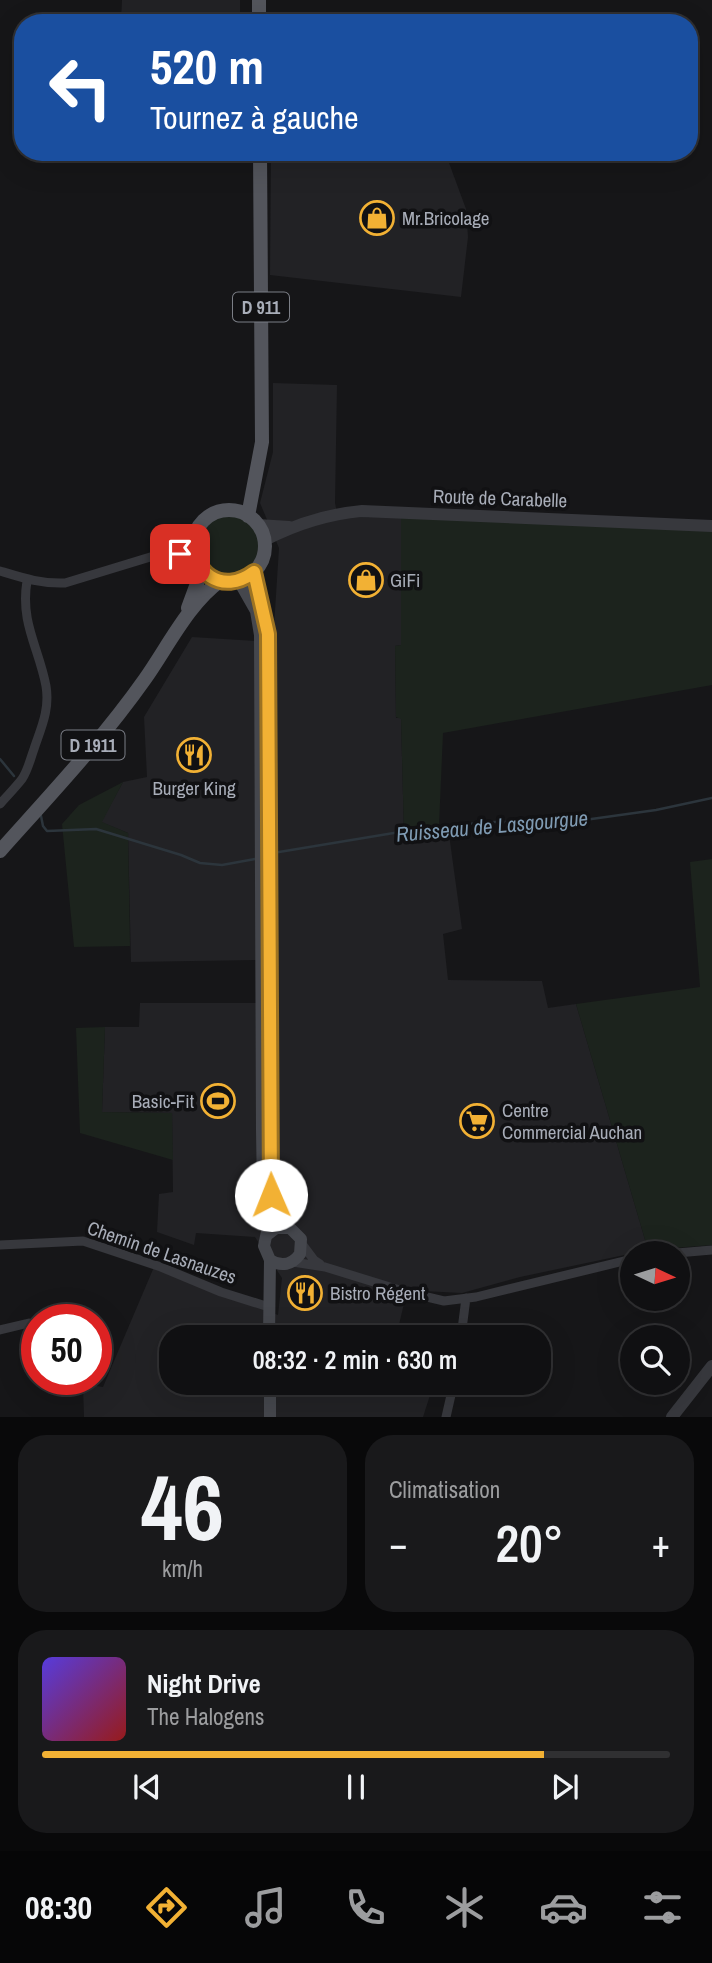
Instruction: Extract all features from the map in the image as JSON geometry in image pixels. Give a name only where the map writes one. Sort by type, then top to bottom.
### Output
[{"type":"main road","name":"D 911","points":[[253,520],[262,442],[260,161]]},
{"type":"main road","name":"D 911","points":[[233,510],[256,478]]},
{"type":"main road","points":[[233,510],[253,520],[265,540],[265,552],[254,572],[239,581],[220,581],[199,565],[193,547],[195,535],[201,524],[210,516],[233,510]]},
{"type":"main road","name":"D 1911","points":[[177,632],[197,589],[199,565]]},
{"type":"main road","points":[[254,572],[268,634],[271,1195],[277,1215],[298,1234],[302,1244],[300,1254],[279,1276],[269,1307]]},
{"type":"main road","name":"D 1911","points":[[0,851],[104,733],[198,603],[220,581]]},
{"type":"main road","points":[[239,581],[256,611],[260,635],[262,1130],[263,1191],[269,1222],[265,1251],[270,1260],[269,1325]]},
{"type":"main road","points":[[267,1236],[276,1228],[288,1227]]},
{"type":"main road","points":[[270,1260],[281,1265],[290,1263]]},
{"type":"main road","points":[[270,1395],[270,1417]]},
{"type":"street","name":"Route de Carabelle","points":[[265,540],[289,527],[320,517],[362,511],[712,526]]},
{"type":"street","name":"Route de Carabelle","points":[[253,520],[289,527]]},
{"type":"street","points":[[0,571],[27,581],[65,583],[170,551],[187,544],[195,535]]},
{"type":"street","points":[[170,551],[188,555],[199,565]]},
{"type":"street","points":[[0,804],[23,778],[44,722],[47,705],[46,685],[28,629],[27,581]]},
{"type":"street","name":"Chemin de Lasnauzes","points":[[0,1245],[83,1241],[269,1307]]},
{"type":"street","points":[[302,1244],[314,1260],[325,1267]]},
{"type":"street","points":[[690,1252],[712,1250]]},
{"type":"street","points":[[290,1263],[325,1267],[444,1301],[620,1262]]},
{"type":"street","points":[[463,1325],[466,1298]]},
{"type":"street","points":[[0,1330],[21,1325]]},
{"type":"street","points":[[672,1417],[712,1366]]},
{"type":"street","points":[[446,1417],[451,1395]]},
{"type":"shaded area","points":[[122,0],[240,0],[240,14],[121,14]]},
{"type":"shaded area","points":[[271,161],[448,161],[466,209],[468,237],[461,297],[270,275]]},
{"type":"shaded area","points":[[273,383],[337,385],[335,503],[338,518],[401,516],[401,645],[395,646],[396,718],[401,718],[404,833],[448,827],[462,929],[443,934],[448,980],[542,981],[548,1008],[576,1004],[645,1241],[620,1241],[620,1256],[520,1277],[462,1293],[423,1291],[408,1287],[399,1325],[159,1325],[159,1395],[430,1395],[423,1417],[84,1417],[83,1395],[112,1395],[112,1366],[154,1267],[278,1315],[282,1278],[255,1237],[196,1233],[194,1245],[157,1232],[159,1194],[173,1192],[172,1113],[102,1112],[105,1027],[139,1027],[140,1003],[257,1003],[257,960],[131,962],[128,833],[101,822],[123,782],[147,777],[144,717],[192,637],[273,642],[279,548],[260,503],[273,452]]},
{"type":"shaded area","points":[[224,515],[236,515],[255,528],[260,545],[258,557],[247,570],[236,575],[224,575],[205,562],[200,551],[200,539],[213,520]]},
{"type":"shaded area","points":[[401,516],[712,526],[712,685],[443,733],[439,826],[404,834],[401,719],[396,717],[395,646],[401,645]]},
{"type":"shaded area","points":[[123,782],[102,822],[128,833],[130,946],[74,947],[62,824],[79,805]]},
{"type":"shaded area","points":[[712,859],[712,1245],[690,1247],[690,1241],[645,1241],[576,1004],[700,987],[690,862]]},
{"type":"shaded area","points":[[105,1027],[102,1112],[172,1113],[173,1160],[80,1133],[76,1028]]},
{"type":"waterway","name":"Ruisseau de Lasgourgue","points":[[0,759],[14,776]]},
{"type":"waterway","name":"Ruisseau de Lasgourgue","points":[[273,853],[430,827],[495,822],[570,822],[656,810],[712,798]]},
{"type":"waterway","name":"Ruisseau de Lasgourgue","points":[[41,816],[47,831],[96,829],[200,863],[222,865],[255,859]]},
{"type":"place","name":"Mr.Bricolage","points":[[377,218]]},
{"type":"place","name":"GiFi","points":[[366,580]]},
{"type":"place","name":"Burger King","points":[[194,755]]},
{"type":"place","name":"Basic-Fit","points":[[218,1101]]},
{"type":"place","name":"Centre Commercial Auchan","points":[[477,1121]]},
{"type":"place","name":"Bistro Régent","points":[[305,1293]]},
{"type":"route","points":[[180,554],[170,551],[187,544],[195,535],[195,560],[212,578],[239,581],[254,572],[268,634],[271,1195]]}]
